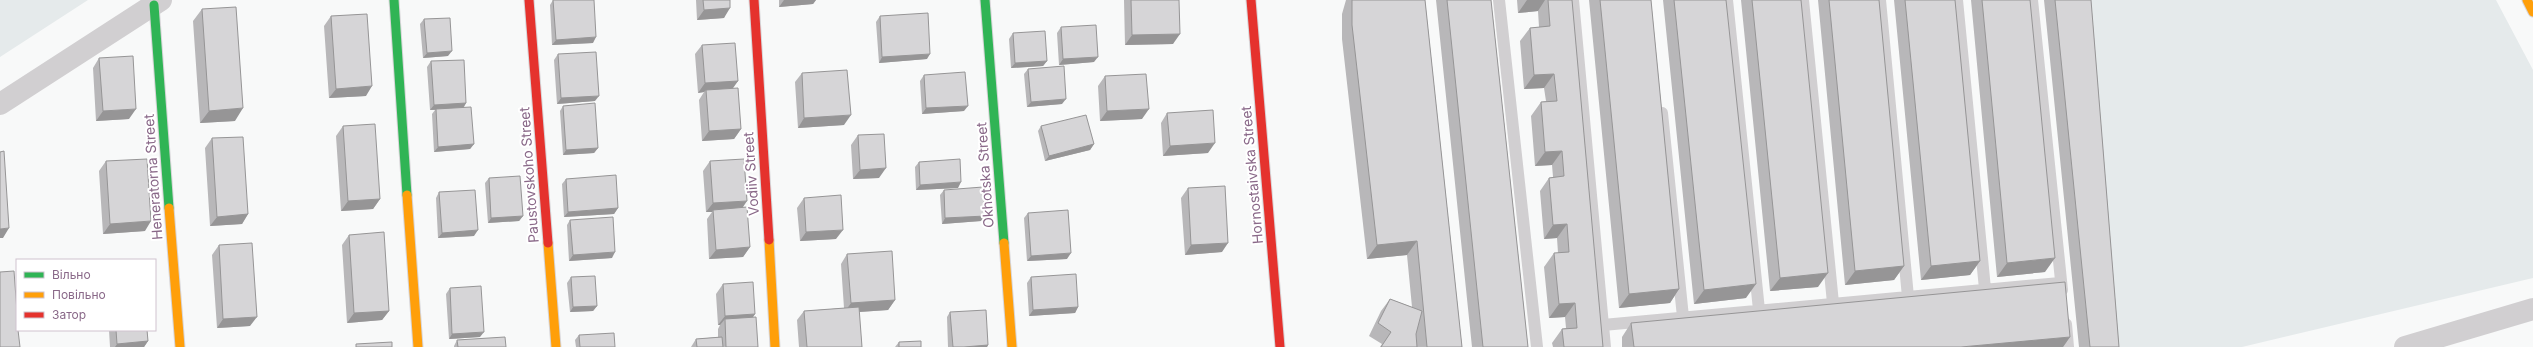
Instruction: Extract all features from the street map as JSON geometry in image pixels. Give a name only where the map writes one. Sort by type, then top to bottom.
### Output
[{"type":"street","points":[[394,0],[418,347]]},
{"type":"street","name":"Paustovskoho Street","points":[[529,0],[556,347]]},
{"type":"street","name":"Vodiiv Street","points":[[754,0],[775,347]]},
{"type":"street","name":"Okhotska Street","points":[[985,0],[1012,347]]},
{"type":"street","name":"Hornostaivska Street","points":[[1251,0],[1280,347]]},
{"type":"street","points":[[2527,0],[2533,12]]},
{"type":"street","points":[[0,104],[158,2]]},
{"type":"street","name":"Heneratorna Street","points":[[158,2],[180,347]]},
{"type":"street","points":[[2405,347],[2533,310]]},
{"type":"lane","points":[[1499,0],[1537,347]]},
{"type":"lane","points":[[1573,0],[1606,347]]},
{"type":"lane","points":[[1727,0],[1759,310]]},
{"type":"lane","points":[[1803,0],[1833,303]]},
{"type":"lane","points":[[1880,0],[1908,297]]},
{"type":"lane","points":[[1957,0],[1985,289]]},
{"type":"lane","points":[[2032,0],[2068,347]]},
{"type":"lane","points":[[1661,103],[1682,317]]},
{"type":"lane","points":[[1603,324],[2061,283]]},
{"type":"shaded area","points":[[0,0],[88,0],[0,57]]},
{"type":"shaded area","points":[[2080,0],[2496,0],[2533,70],[2533,278],[2242,347],[2108,347]]},
{"type":"building","points":[[553,0],[594,0],[596,37],[556,40]]},
{"type":"building","points":[[703,0],[730,0],[730,8],[704,10]]},
{"type":"building","points":[[1131,0],[1179,0],[1180,34],[1132,35]]},
{"type":"building","points":[[1352,0],[1425,0],[1462,347],[1427,347],[1417,241],[1377,245],[1352,25]]},
{"type":"building","points":[[1447,0],[1491,0],[1528,347],[1483,347]]},
{"type":"building","points":[[1548,0],[1572,0],[1603,347],[1564,347],[1562,329],[1577,328],[1575,303],[1559,304],[1554,253],[1569,252],[1567,224],[1553,225],[1549,178],[1564,176],[1562,151],[1545,152],[1541,102],[1557,101],[1554,74],[1534,75],[1530,28],[1550,26]]},
{"type":"building","points":[[1600,0],[1651,0],[1679,289],[1629,294]]},
{"type":"building","points":[[1674,0],[1726,0],[1756,284],[1704,290]]},
{"type":"building","points":[[1752,0],[1801,0],[1828,273],[1780,278]]},
{"type":"building","points":[[1829,0],[1879,0],[1904,266],[1855,271]]},
{"type":"building","points":[[1905,0],[1955,0],[1980,261],[1931,266]]},
{"type":"building","points":[[1982,0],[2030,0],[2055,258],[2007,263]]},
{"type":"building","points":[[2055,0],[2091,0],[2119,347],[2090,347]]},
{"type":"building","points":[[236,7],[243,108],[209,111],[202,9]]},
{"type":"building","points":[[928,13],[930,54],[882,57],[880,16]]},
{"type":"building","points":[[367,14],[372,86],[336,89],[331,16]]},
{"type":"building","points":[[450,18],[452,51],[427,53],[424,19]]},
{"type":"building","points":[[1096,25],[1098,57],[1063,59],[1061,27]]},
{"type":"building","points":[[1045,31],[1047,61],[1015,63],[1013,33]]},
{"type":"building","points":[[735,43],[738,81],[705,83],[702,45]]},
{"type":"building","points":[[596,52],[599,96],[561,98],[558,54]]},
{"type":"building","points":[[133,56],[136,109],[103,111],[99,58]]},
{"type":"building","points":[[464,60],[466,103],[434,105],[431,61]]},
{"type":"building","points":[[1064,66],[1066,99],[1031,102],[1028,69]]},
{"type":"building","points":[[847,70],[851,115],[804,118],[802,73]]},
{"type":"building","points":[[965,72],[968,106],[926,108],[924,75]]},
{"type":"building","points":[[1146,74],[1149,109],[1107,111],[1105,76]]},
{"type":"building","points":[[738,88],[741,129],[709,131],[706,90]]},
{"type":"building","points":[[595,103],[598,148],[566,150],[563,106]]},
{"type":"building","points":[[471,107],[474,144],[438,147],[436,109]]},
{"type":"building","points":[[1213,110],[1215,143],[1170,146],[1167,113]]},
{"type":"building","points":[[1086,115],[1094,144],[1049,156],[1041,126]]},
{"type":"building","points":[[375,124],[380,199],[348,201],[343,126]]},
{"type":"building","points":[[884,134],[886,168],[860,170],[858,135]]},
{"type":"building","points":[[243,137],[248,214],[217,217],[212,138]]},
{"type":"building","points":[[4,151],[9,228],[0,229],[0,152]]},
{"type":"building","points":[[147,159],[151,221],[110,224],[106,161]]},
{"type":"building","points":[[744,159],[747,201],[713,203],[710,161]]},
{"type":"building","points":[[960,159],[961,182],[920,185],[919,162]]},
{"type":"building","points":[[616,175],[618,208],[568,212],[566,179]]},
{"type":"building","points":[[520,176],[523,216],[491,218],[489,178]]},
{"type":"building","points":[[1225,186],[1228,243],[1191,245],[1188,188]]},
{"type":"building","points":[[983,187],[985,216],[945,218],[944,190]]},
{"type":"building","points":[[475,190],[478,230],[442,233],[439,192]]},
{"type":"building","points":[[841,195],[843,230],[806,232],[804,198]]},
{"type":"building","points":[[747,207],[750,247],[716,250],[713,210]]},
{"type":"building","points":[[1068,210],[1071,253],[1031,256],[1028,213]]},
{"type":"building","points":[[613,217],[615,252],[573,255],[570,220]]},
{"type":"building","points":[[384,232],[389,311],[354,313],[349,235]]},
{"type":"building","points":[[252,243],[257,317],[223,319],[219,245]]},
{"type":"building","points":[[892,251],[895,300],[851,303],[847,254]]},
{"type":"building","points":[[14,271],[16,331],[18,331],[20,347],[0,347],[0,272]]},
{"type":"building","points":[[1076,274],[1078,307],[1033,310],[1031,277]]},
{"type":"building","points":[[595,276],[597,306],[573,307],[571,277]]},
{"type":"building","points":[[753,282],[755,314],[725,316],[723,284]]},
{"type":"building","points":[[2065,282],[2070,337],[1961,347],[1634,347],[1631,323]]},
{"type":"building","points":[[481,286],[484,332],[452,334],[450,288]]},
{"type":"building","points":[[1390,299],[1422,311],[1416,334],[1417,347],[1381,347],[1391,332],[1378,323]]},
{"type":"building","points":[[859,307],[862,347],[807,347],[804,311]]},
{"type":"building","points":[[986,310],[988,345],[953,347],[950,312]]},
{"type":"building","points":[[756,317],[758,347],[726,347],[725,319]]},
{"type":"building","points":[[116,331],[147,331],[148,341],[117,344]]},
{"type":"building","points":[[614,333],[615,347],[580,347],[579,335]]},
{"type":"building","points":[[505,337],[506,347],[458,347],[457,340]]},
{"type":"building","points":[[722,337],[723,347],[697,347],[696,339]]},
{"type":"building","points":[[921,341],[921,347],[899,347],[899,342]]},
{"type":"building","points":[[392,342],[392,347],[356,347],[356,344]]},
{"type":"traffic: fast","points":[[394,0],[407,195]]},
{"type":"traffic: fast","points":[[985,0],[1004,243]]},
{"type":"traffic: fast","points":[[154,5],[169,208]]},
{"type":"traffic: slow","points":[[2527,0],[2533,12]]},
{"type":"traffic: slow","points":[[407,195],[418,347]]},
{"type":"traffic: slow","points":[[169,208],[180,347]]},
{"type":"traffic: slow","points":[[769,240],[775,347]]},
{"type":"traffic: slow","points":[[548,243],[556,347]]},
{"type":"traffic: slow","points":[[1004,243],[1012,347]]},
{"type":"traffic: jam","points":[[529,0],[548,243]]},
{"type":"traffic: jam","points":[[754,0],[769,240]]},
{"type":"traffic: jam","points":[[1251,0],[1280,347]]}]
